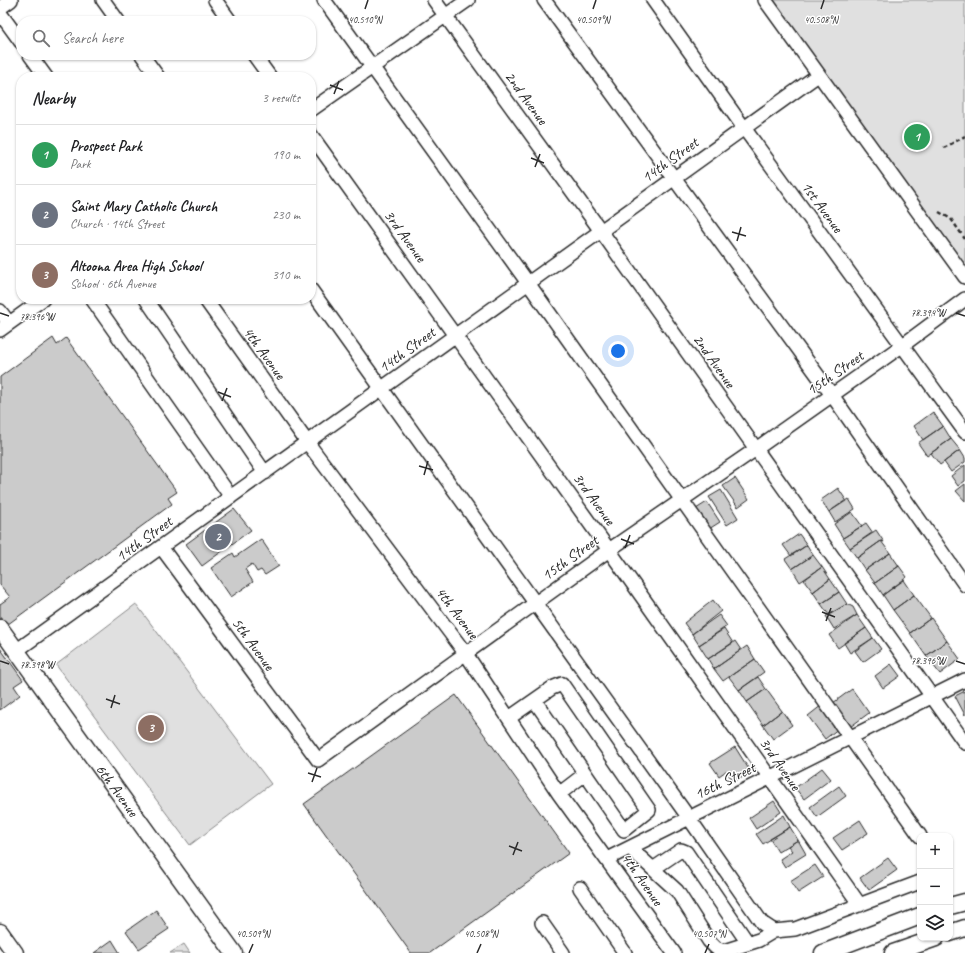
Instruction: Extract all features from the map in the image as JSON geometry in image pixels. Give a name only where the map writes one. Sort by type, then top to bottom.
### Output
[{"type":"main road","name":"6th Avenue","points":[[0,628],[234,953]]},
{"type":"main road","points":[[953,905],[965,902]]},
{"type":"main road","points":[[823,953],[917,917]]},
{"type":"main road","points":[[953,932],[965,928]]},
{"type":"main road","points":[[0,932],[15,953]]},
{"type":"main road","points":[[895,953],[928,941]]},
{"type":"street","points":[[0,8],[11,0]]},
{"type":"street","points":[[103,0],[114,16]]},
{"type":"street","points":[[215,0],[226,16]]},
{"type":"street","points":[[324,0],[528,283],[918,833]]},
{"type":"street","name":"2nd Avenue","points":[[434,0],[601,231],[965,743]]},
{"type":"street","points":[[316,106],[468,0]]},
{"type":"street","points":[[544,0],[832,395],[965,585]]},
{"type":"street","name":"1st Avenue","points":[[653,0],[965,432]]},
{"type":"street","points":[[765,0],[965,276]]},
{"type":"street","points":[[0,13],[16,35]]},
{"type":"street","points":[[34,60],[42,72]]},
{"type":"street","points":[[146,60],[154,72]]},
{"type":"street","points":[[258,60],[266,72]]},
{"type":"street","name":"14th Street","points":[[16,651],[818,75]]},
{"type":"street","name":"3rd Avenue","points":[[316,142],[609,550],[860,905]]},
{"type":"street","points":[[316,297],[689,818],[762,924],[774,932]]},
{"type":"street","name":"15th Street","points":[[318,760],[609,550],[756,450],[903,346],[965,299]]},
{"type":"street","points":[[0,311],[5,327],[36,304]]},
{"type":"street","points":[[96,304],[231,497]]},
{"type":"street","points":[[149,304],[265,473]]},
{"type":"street","name":"4th Avenue","points":[[209,304],[307,442],[466,654],[560,794],[674,953]]},
{"type":"street","name":"5th Avenue","points":[[161,547],[318,760]]},
{"type":"street","name":"16th Street","points":[[607,859],[850,737],[932,698],[965,680]]},
{"type":"street","points":[[509,718],[552,688],[562,684],[649,810],[624,830],[535,701]]},
{"type":"street","points":[[560,794],[585,774]]},
{"type":"street","points":[[630,848],[676,891],[709,941],[716,948],[724,951],[774,932],[795,930],[917,883]]},
{"type":"street","points":[[653,869],[681,850],[686,852],[748,943]]},
{"type":"street","points":[[580,888],[626,953]]},
{"type":"street","points":[[542,923],[563,953]]},
{"type":"path","points":[[944,148],[965,136]]},
{"type":"path","points":[[939,212],[951,219],[964,237]]},
{"type":"shaded area","points":[[773,0],[965,0],[965,275]]},
{"type":"shaded area","points":[[136,604],[271,784],[190,845],[56,665]]},
{"type":"shaded area","points":[[184,944],[190,953],[170,953]]},
{"type":"building","points":[[53,338],[57,345],[66,338],[177,492],[168,498],[172,504],[0,630],[0,604],[10,597],[0,585],[0,377]]},
{"type":"building","points":[[933,412],[943,426],[923,440],[914,426]]},
{"type":"building","points":[[943,426],[951,439],[927,456],[918,443]]},
{"type":"building","points":[[951,439],[960,450],[940,465],[931,453]]},
{"type":"building","points":[[960,450],[965,458],[965,462],[951,472],[944,462]]},
{"type":"building","points":[[965,465],[965,481],[958,486],[951,476]]},
{"type":"building","points":[[735,478],[749,499],[738,507],[723,486]]},
{"type":"building","points":[[965,484],[965,501],[956,491]]},
{"type":"building","points":[[838,488],[846,500],[829,512],[821,500]]},
{"type":"building","points":[[721,490],[738,518],[727,525],[709,497]]},
{"type":"building","points":[[849,499],[855,509],[835,522],[829,512]]},
{"type":"building","points":[[707,502],[720,522],[709,529],[696,509]]},
{"type":"building","points":[[234,509],[251,530],[202,566],[186,544]]},
{"type":"building","points":[[852,512],[862,526],[843,538],[834,524]]},
{"type":"building","points":[[866,523],[873,533],[850,548],[843,538]]},
{"type":"building","points":[[876,530],[884,542],[881,541],[857,558],[850,548]]},
{"type":"building","points":[[799,534],[807,545],[791,556],[783,545]]},
{"type":"building","points":[[261,539],[279,566],[265,575],[261,570],[257,572],[252,564],[245,569],[253,582],[231,597],[211,568],[233,553],[235,557]]},
{"type":"building","points":[[881,541],[890,553],[865,570],[857,558]]},
{"type":"building","points":[[807,545],[813,555],[792,569],[785,559]]},
{"type":"building","points":[[890,553],[899,566],[875,583],[865,570]]},
{"type":"building","points":[[813,555],[822,567],[800,582],[792,569]]},
{"type":"building","points":[[899,566],[907,577],[883,595],[875,583]]},
{"type":"building","points":[[822,567],[830,579],[813,592],[804,580]]},
{"type":"building","points":[[830,579],[839,592],[821,604],[813,592]]},
{"type":"building","points":[[904,580],[914,595],[893,610],[883,595]]},
{"type":"building","points":[[839,592],[847,604],[829,615],[821,604]]},
{"type":"building","points":[[914,595],[931,618],[910,633],[893,610]]},
{"type":"building","points":[[713,600],[721,611],[692,634],[684,623]]},
{"type":"building","points":[[847,604],[853,607],[857,615],[834,629],[826,616]]},
{"type":"building","points":[[719,615],[727,626],[699,645],[692,634]]},
{"type":"building","points":[[857,615],[866,628],[838,648],[829,635]]},
{"type":"building","points":[[931,618],[947,641],[926,656],[910,633]]},
{"type":"building","points":[[866,628],[873,638],[850,653],[844,643]]},
{"type":"building","points":[[724,629],[733,643],[708,659],[699,645]]},
{"type":"building","points":[[873,638],[881,649],[863,662],[855,651]]},
{"type":"building","points":[[735,641],[741,650],[714,669],[708,659]]},
{"type":"building","points":[[947,641],[960,659],[940,674],[926,656]]},
{"type":"building","points":[[747,646],[755,659],[723,681],[714,669]]},
{"type":"building","points":[[0,648],[23,680],[14,686],[20,695],[0,710]]},
{"type":"building","points":[[755,659],[764,672],[739,690],[729,677]]},
{"type":"building","points":[[891,664],[900,676],[883,688],[875,676]]},
{"type":"building","points":[[758,677],[766,689],[747,702],[739,690]]},
{"type":"building","points":[[766,689],[782,711],[763,725],[747,702]]},
{"type":"building","points":[[852,689],[869,713],[850,727],[833,703]]},
{"type":"building","points":[[965,691],[965,715],[955,696]]},
{"type":"building","points":[[456,695],[569,853],[430,953],[411,953],[304,804]]},
{"type":"building","points":[[822,705],[839,728],[825,739],[808,716]]},
{"type":"building","points":[[782,711],[792,725],[773,739],[763,725]]},
{"type":"building","points":[[735,747],[750,771],[734,782],[726,771],[719,776],[710,763]]},
{"type":"building","points":[[822,768],[831,779],[804,799],[795,788]]},
{"type":"building","points":[[839,786],[846,796],[817,817],[810,807]]},
{"type":"building","points":[[774,801],[781,812],[756,829],[749,818]]},
{"type":"building","points":[[784,815],[790,827],[763,844],[756,834]]},
{"type":"building","points":[[860,820],[868,833],[842,850],[833,838]]},
{"type":"building","points":[[790,827],[798,840],[778,852],[770,839]]},
{"type":"building","points":[[798,840],[806,854],[785,867],[780,859],[792,851],[788,846]]},
{"type":"building","points":[[888,858],[897,870],[869,890],[860,878]]},
{"type":"building","points":[[815,865],[823,877],[798,893],[790,881]]},
{"type":"building","points":[[156,910],[169,929],[139,949],[126,931]]},
{"type":"building","points":[[112,940],[120,953],[94,953]]},
{"type":"place","name":"Prospect Park","points":[[917,137]]},
{"type":"place","name":"Saint Mary Catholic Church","points":[[218,537]]},
{"type":"place","name":"Altoona Area High School","points":[[151,728]]}]
